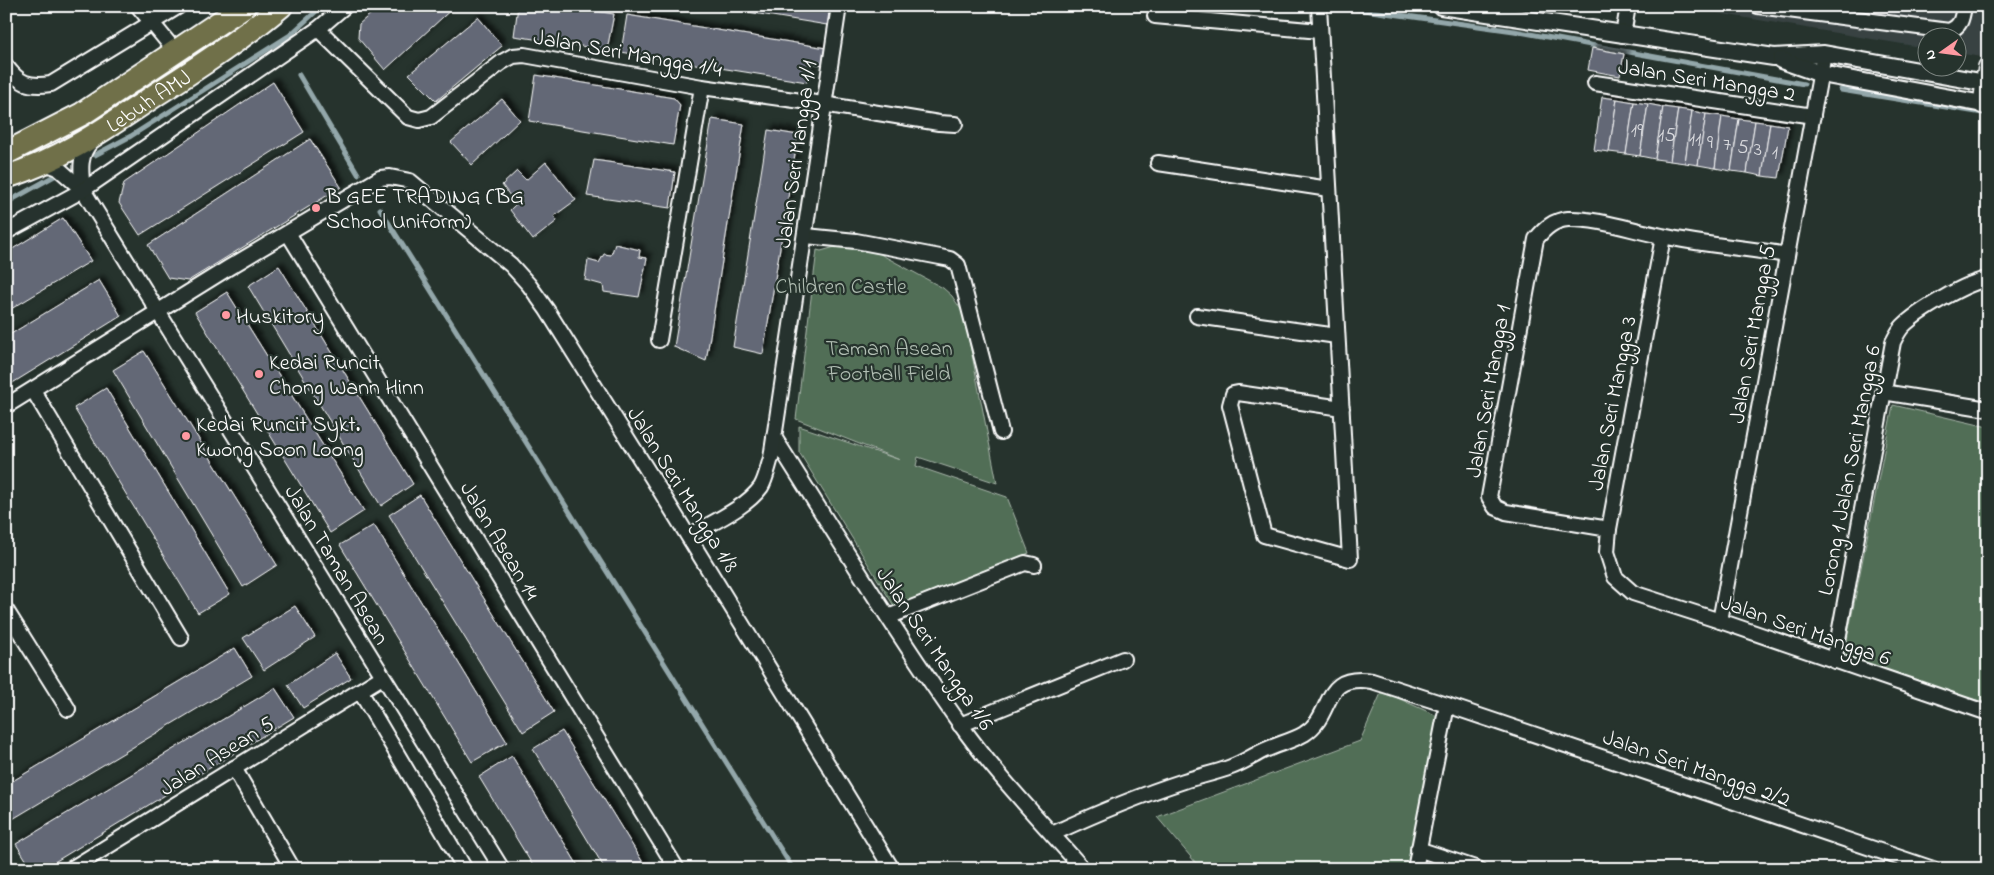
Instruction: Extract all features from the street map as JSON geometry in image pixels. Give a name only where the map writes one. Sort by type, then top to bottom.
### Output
[{"type":"highway","name":"Lebuh AMJ","points":[[6,153],[82,114],[244,6]]},
{"type":"highway","name":"Lebuh AMJ","points":[[6,176],[42,162],[108,127],[250,33],[282,6]]},
{"type":"main road","points":[[1985,104],[1987,78]]},
{"type":"street","points":[[138,6],[176,52]]},
{"type":"street","points":[[6,66],[24,84],[36,86],[50,84],[179,6]]},
{"type":"street","points":[[6,232],[83,190],[318,29],[345,6]]},
{"type":"street","name":"Jalan Seri Mangga 1/1","points":[[689,536],[741,505],[762,486],[771,458],[806,236],[823,104],[839,6]]},
{"type":"street","points":[[1441,6],[1623,36],[1774,57],[1824,54],[1987,78]]},
{"type":"street","points":[[1623,36],[1628,6]]},
{"type":"street","points":[[1758,6],[1949,31],[1962,22],[1964,6]]},
{"type":"street","points":[[1319,8],[1337,336],[1342,408],[1350,558],[1264,535],[1230,405],[1233,394],[1238,393],[1342,408]]},
{"type":"street","points":[[1155,16],[1320,31]]},
{"type":"street","name":"Jalan Seri Mangga 1/4","points":[[318,29],[408,117],[419,120],[432,117],[502,62],[513,56],[524,55],[702,87],[954,124]]},
{"type":"street","name":"Jalan Seri Mangga 5","points":[[1720,621],[1824,54]]},
{"type":"street","points":[[1774,57],[1821,74],[1985,104]]},
{"type":"street","name":"Jalan Seri Mangga 2","points":[[1595,83],[1813,116]]},
{"type":"street","points":[[659,340],[702,87]]},
{"type":"street","name":"Jalan Taman Asean","points":[[108,127],[89,144],[83,153],[80,164],[83,190],[502,869]]},
{"type":"street","points":[[42,162],[58,168],[83,190]]},
{"type":"street","points":[[1158,163],[1329,189]]},
{"type":"street","name":"Jalan Seri Mangga 1/8","points":[[288,233],[380,178],[390,177],[410,181],[511,265],[529,285],[547,310],[689,536],[892,869]]},
{"type":"street","name":"Jalan Seri Mangga 1","points":[[1609,529],[1506,512],[1495,506],[1489,497],[1536,238],[1544,228],[1555,222],[1568,219],[1603,223],[1663,237]]},
{"type":"street","points":[[6,406],[288,233]]},
{"type":"street","name":"Jalan Asean 14","points":[[288,233],[677,869]]},
{"type":"street","points":[[806,236],[856,241],[940,257],[950,259],[958,265],[1001,432]]},
{"type":"street","points":[[1663,237],[1788,255]]},
{"type":"street","name":"Jalan Seri Mangga 3","points":[[1615,577],[1607,552],[1609,529],[1663,237]]},
{"type":"street","name":"Lorong 1 Jalan Seri Mangga 6","points":[[1834,661],[1893,342],[1903,326],[1933,304],[1971,285],[1988,279]]},
{"type":"street","points":[[1196,316],[1337,336]]},
{"type":"street","points":[[33,390],[181,638]]},
{"type":"street","points":[[1884,392],[1988,409]]},
{"type":"street","name":"Jalan Seri Mangga 1/6","points":[[774,437],[888,617],[960,725],[1007,783],[1082,869]]},
{"type":"street","points":[[888,617],[1025,563],[1034,565]]},
{"type":"street","name":"Jalan Seri Mangga 6","points":[[1615,577],[1633,593],[1988,713]]},
{"type":"street","points":[[6,610],[68,709]]},
{"type":"street","points":[[960,725],[1124,659]]},
{"type":"street","name":"Jalan Asean 5","points":[[71,869],[382,676]]},
{"type":"street","name":"Jalan Seri Mangga 2/2","points":[[1052,834],[1118,804],[1184,781],[1232,767],[1262,751],[1305,733],[1317,723],[1331,694],[1339,685],[1349,680],[1360,679],[1372,681],[1447,705],[1934,869]]},
{"type":"street","points":[[360,691],[465,869]]},
{"type":"street","points":[[1415,869],[1447,705]]},
{"type":"street","points":[[234,768],[293,869]]},
{"type":"street","points":[[1418,849],[1478,869]]},
{"type":"shaded area","points":[[1675,6],[1988,6],[1988,58],[1966,54],[1966,28],[1916,28],[1916,46]]},
{"type":"green space","points":[[856,241],[943,288],[952,296],[964,314],[997,483],[918,457],[916,466],[1007,497],[1029,553],[894,606],[799,452],[799,426],[900,460],[796,419],[817,250],[821,251]]},
{"type":"green space","points":[[1893,405],[1988,427],[1988,703],[1842,665]]},
{"type":"green space","points":[[1382,691],[1442,718],[1424,865],[1433,869],[1201,869],[1157,817],[1360,741]]},
{"type":"building","points":[[380,6],[455,6],[385,70],[358,38],[359,24]]},
{"type":"building","points":[[518,6],[565,6],[614,14],[607,50],[514,36]]},
{"type":"building","points":[[711,6],[830,6],[827,25]]},
{"type":"building","points":[[627,15],[826,48],[823,65],[811,63],[807,82],[621,52]]},
{"type":"building","points":[[478,17],[502,46],[436,101],[409,74]]},
{"type":"building","points":[[1592,48],[1624,54],[1620,76],[1588,70]]},
{"type":"building","points":[[536,75],[674,98],[680,105],[673,145],[529,121]]},
{"type":"building","points":[[273,82],[304,132],[140,235],[119,203],[124,183]]},
{"type":"building","points":[[1602,97],[1617,99],[1609,152],[1594,150]]},
{"type":"building","points":[[502,99],[520,120],[472,165],[451,142]]},
{"type":"building","points":[[1617,99],[1634,102],[1626,154],[1609,152]]},
{"type":"building","points":[[1634,102],[1648,104],[1640,156],[1626,154]]},
{"type":"building","points":[[1648,104],[1663,107],[1655,159],[1640,156]]},
{"type":"building","points":[[1663,107],[1678,109],[1670,161],[1655,159]]},
{"type":"building","points":[[1678,109],[1692,111],[1685,163],[1670,161]]},
{"type":"building","points":[[1692,111],[1706,114],[1698,165],[1685,163]]},
{"type":"building","points":[[1706,114],[1722,116],[1715,168],[1698,165]]},
{"type":"building","points":[[1722,116],[1739,119],[1731,171],[1715,168]]},
{"type":"building","points":[[712,119],[744,124],[706,361],[674,347]]},
{"type":"building","points":[[1739,119],[1755,121],[1747,173],[1731,171]]},
{"type":"building","points":[[1755,121],[1770,123],[1762,176],[1747,173]]},
{"type":"building","points":[[1770,123],[1788,126],[1779,178],[1762,176]]},
{"type":"building","points":[[768,130],[798,135],[763,354],[733,347]]},
{"type":"building","points":[[310,139],[341,187],[188,281],[168,278],[148,245]]},
{"type":"building","points":[[594,160],[675,172],[670,208],[587,196]]},
{"type":"building","points":[[546,162],[576,200],[554,216],[557,221],[533,240],[510,210],[516,204],[502,185],[517,171],[526,180]]},
{"type":"building","points":[[63,218],[91,261],[6,312],[6,253]]},
{"type":"building","points":[[615,244],[640,250],[639,257],[647,258],[639,297],[604,292],[603,285],[585,280],[588,260],[599,263],[604,254],[611,255]]},
{"type":"building","points":[[279,266],[413,484],[381,506],[248,286]]},
{"type":"building","points":[[99,280],[121,316],[6,387],[6,337]]},
{"type":"building","points":[[227,292],[364,511],[330,533],[195,312]]},
{"type":"building","points":[[144,351],[277,565],[243,587],[113,370]]},
{"type":"building","points":[[106,388],[230,594],[198,613],[74,408]]},
{"type":"building","points":[[420,495],[554,712],[523,732],[389,515]]},
{"type":"building","points":[[374,525],[507,742],[472,762],[340,545]]},
{"type":"building","points":[[295,606],[315,637],[264,670],[243,638]]},
{"type":"building","points":[[235,648],[252,676],[6,823],[6,785]]},
{"type":"building","points":[[335,653],[351,678],[303,708],[288,685]]},
{"type":"building","points":[[275,688],[294,717],[43,869],[32,869],[16,844]]},
{"type":"building","points":[[562,731],[647,869],[605,869],[533,749]]},
{"type":"building","points":[[512,756],[580,869],[535,869],[479,777]]},
{"type":"waterway","points":[[95,155],[131,136],[290,35],[322,6]]},
{"type":"waterway","points":[[1335,6],[1514,31],[1804,84]]},
{"type":"waterway","points":[[299,75],[358,174]]},
{"type":"waterway","points":[[1841,90],[1983,113]]},
{"type":"waterway","points":[[6,203],[56,175]]},
{"type":"waterway","points":[[380,209],[793,869]]},
{"type":"place","name":"B GEE TRADING (BG School Uniform)","points":[[316,208]]},
{"type":"place","name":"Huskitory","points":[[226,315]]},
{"type":"place","name":"Kedai Runcit Chong Wann Hinn","points":[[259,374]]},
{"type":"place","name":"Kedai Runcit Sykt. Kwong Soon Loong","points":[[186,436]]},
{"type":"park label","name":"Children Castle","points":[[841,285]]},
{"type":"park label","name":"Taman Asean Football Field","points":[[889,360]]}]
